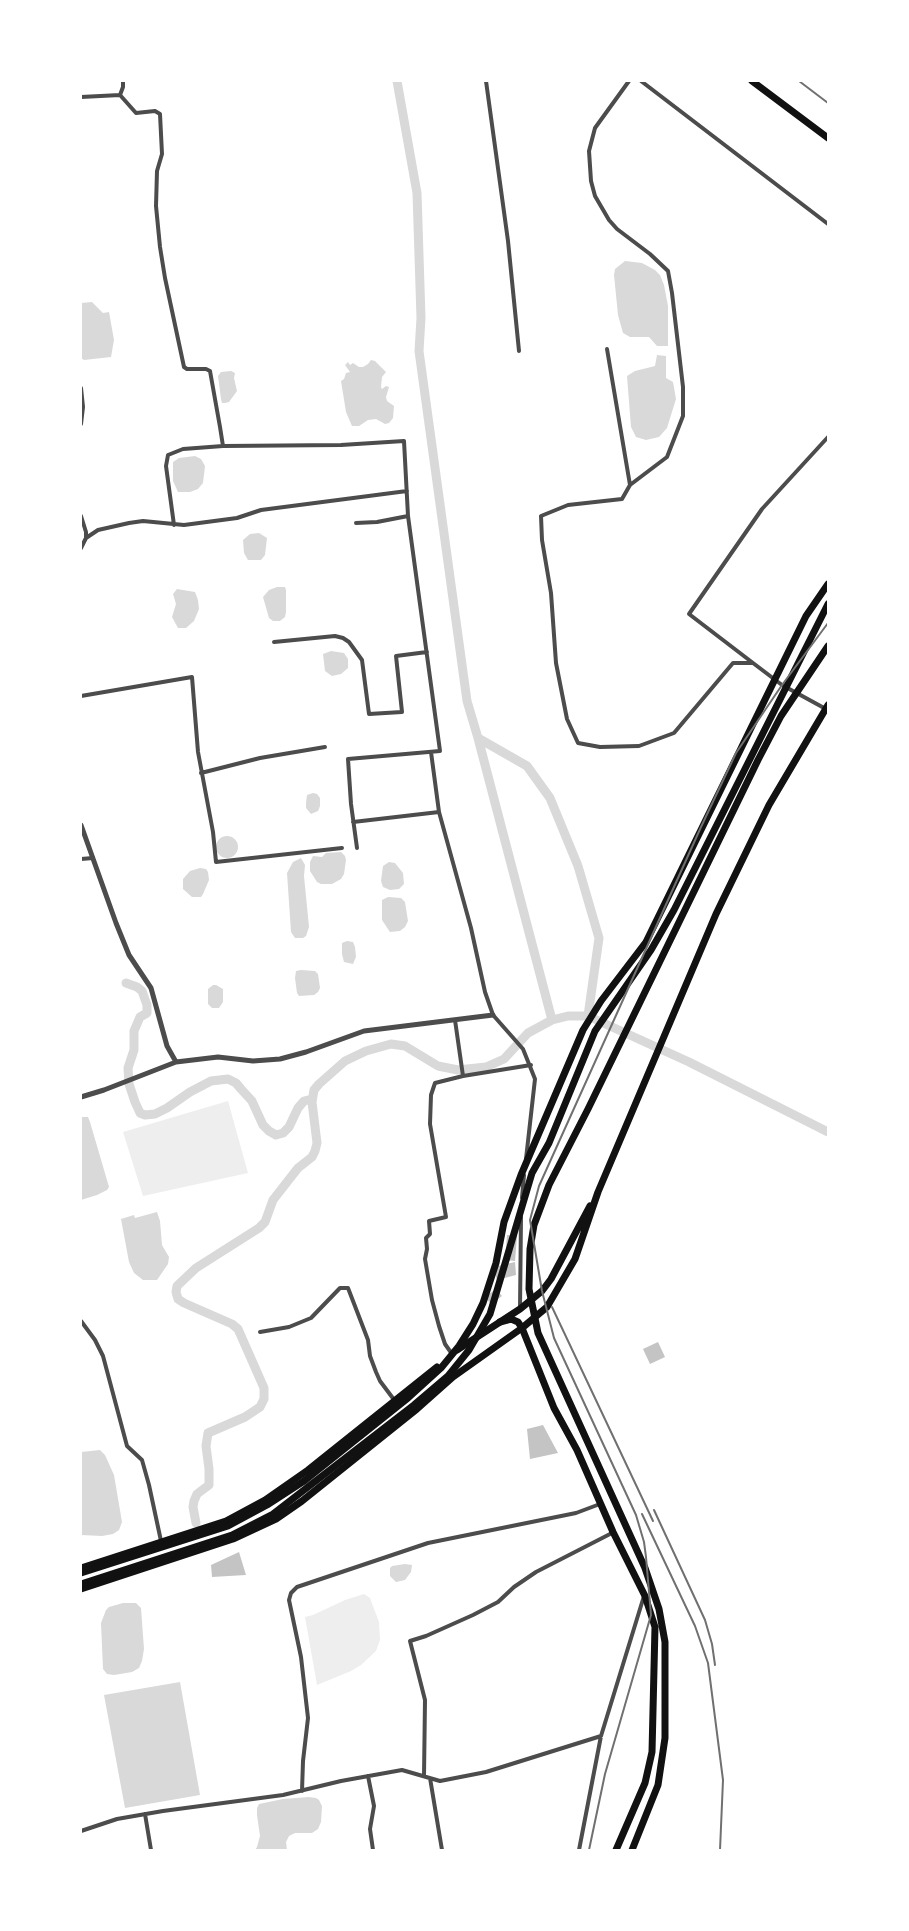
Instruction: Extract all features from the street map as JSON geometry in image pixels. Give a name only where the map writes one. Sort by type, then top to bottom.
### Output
[{"type":"main road","points":[[752,81],[828,138]]},
{"type":"main road","points":[[81,1573],[228,1526],[267,1505],[304,1481],[408,1398],[441,1368],[459,1346],[483,1303],[493,1273],[504,1222],[521,1175],[583,1030],[601,1001],[646,942],[806,616],[828,585]]},
{"type":"main road","points":[[81,1584],[231,1534],[273,1515],[414,1405],[448,1376],[469,1350],[490,1314],[532,1173],[549,1143],[595,1031],[651,950],[674,910],[828,604]]},
{"type":"main road","points":[[632,1850],[658,1785],[665,1738],[665,1642],[659,1609],[645,1568],[538,1333],[529,1289],[530,1249],[534,1226],[549,1185],[758,760],[781,716],[828,646]]},
{"type":"main road","points":[[81,1589],[233,1539],[276,1519],[426,1402],[453,1377],[522,1328],[547,1307],[574,1259],[597,1192],[716,914],[769,805],[827,707]]},
{"type":"main road","points":[[81,1568],[226,1521],[294,1481],[396,1402],[452,1354],[520,1309],[545,1288],[597,1192]]},
{"type":"main road","points":[[500,1322],[512,1319],[522,1328],[554,1408],[577,1450],[613,1532],[645,1596],[654,1627],[652,1752],[645,1783],[616,1850]]},
{"type":"street","points":[[120,95],[123,81]]},
{"type":"street","points":[[486,81],[509,252],[519,351]]},
{"type":"street","points":[[629,81],[600,120],[591,137],[589,160],[591,181],[595,196],[609,220],[668,271],[683,387],[682,416],[667,457],[630,485],[622,499],[568,505],[541,516],[542,540],[551,593],[556,663],[567,719],[578,743],[600,747],[639,746],[674,733],[733,663],[753,663]]},
{"type":"street","points":[[641,81],[828,224]]},
{"type":"street","points":[[81,97],[120,95]]},
{"type":"street","points":[[120,95],[136,113],[155,111],[160,114],[162,154],[157,171],[156,206],[165,278],[184,367],[210,371],[223,446]]},
{"type":"street","points":[[607,349],[630,485]]},
{"type":"street","points":[[81,388],[83,407],[81,424]]},
{"type":"street","points":[[827,707],[782,685],[689,614],[762,509],[828,437]]},
{"type":"street","points":[[174,525],[166,466],[168,455],[183,449],[404,441],[408,516],[440,751],[348,759],[357,848]]},
{"type":"street","points":[[81,548],[86,538],[98,530],[117,525],[143,522],[184,525],[224,520],[261,510],[407,492]]},
{"type":"street","points":[[81,516],[86,538]]},
{"type":"street","points":[[356,523],[408,516]]},
{"type":"street","points":[[274,642],[335,636],[349,642],[362,660],[369,714],[402,712],[396,656],[427,652]]},
{"type":"street","points":[[81,696],[192,677],[198,752],[213,832],[216,862],[342,848]]},
{"type":"street","points":[[201,772],[260,758],[325,747]]},
{"type":"street","points":[[431,752],[439,812],[492,1015],[523,1049],[535,1079],[523,1180],[519,1258],[520,1309]]},
{"type":"street","points":[[353,822],[439,812]]},
{"type":"street","points":[[81,825],[129,955],[151,988],[167,1046],[176,1062]]},
{"type":"street","points":[[81,859],[93,858]]},
{"type":"street","points":[[81,1098],[176,1062],[218,1057],[253,1061],[280,1059],[364,1031],[492,1015]]},
{"type":"street","points":[[455,1020],[463,1076]]},
{"type":"street","points":[[452,1354],[445,1344],[439,1326],[425,1259],[426,1238],[430,1234],[429,1221],[446,1216],[430,1124],[431,1095],[435,1083],[531,1065]]},
{"type":"street","points":[[260,1332],[289,1327],[311,1318],[340,1288],[348,1288],[368,1340],[370,1356],[376,1372],[389,1395],[396,1402]]},
{"type":"street","points":[[82,1323],[95,1340],[103,1356],[127,1446],[142,1460],[161,1542]]},
{"type":"street","points":[[302,1791],[308,1718],[301,1657],[289,1600],[291,1593],[297,1587],[428,1543],[576,1513],[600,1504]]},
{"type":"street","points":[[424,1776],[425,1700],[410,1641],[426,1636],[498,1602],[536,1572],[613,1532]]},
{"type":"street","points":[[579,1850],[600,1737],[645,1596]]},
{"type":"street","points":[[81,1832],[117,1819],[302,1791],[402,1770],[440,1781],[486,1772],[600,1737]]},
{"type":"street","points":[[368,1776],[374,1806],[370,1829],[373,1850]]},
{"type":"street","points":[[430,1778],[442,1850]]},
{"type":"street","points":[[145,1814],[151,1850]]},
{"type":"shaded area","points":[[625,261],[642,263],[660,275],[668,306],[668,346],[657,346],[649,337],[630,337],[623,333],[618,315],[614,275],[615,269]]},
{"type":"shaded area","points":[[92,302],[103,313],[109,312],[114,340],[111,357],[84,360],[81,358],[81,303]]},
{"type":"shaded area","points":[[657,355],[666,356],[666,378],[673,382],[676,399],[667,428],[659,437],[646,440],[636,437],[631,427],[627,376],[635,371],[655,366]]},
{"type":"shaded area","points":[[371,360],[386,372],[382,377],[381,387],[382,389],[389,387],[386,397],[387,401],[394,406],[393,418],[385,424],[376,419],[368,420],[359,426],[352,426],[346,412],[341,381],[346,373],[350,372],[345,365],[348,362],[350,365],[353,363],[363,367]]},
{"type":"shaded area","points":[[221,372],[235,373],[237,391],[229,402],[222,403],[218,376]]},
{"type":"shaded area","points":[[195,456],[201,459],[205,466],[203,483],[198,489],[190,492],[178,492],[173,481],[173,462],[179,458]]},
{"type":"shaded area","points":[[259,533],[267,538],[265,555],[261,560],[248,560],[244,553],[243,540],[250,534]]},
{"type":"shaded area","points":[[285,587],[286,612],[285,617],[280,621],[273,621],[269,618],[263,597],[269,590]]},
{"type":"shaded area","points":[[177,589],[195,592],[198,600],[199,609],[194,621],[186,628],[178,628],[172,617],[176,604],[173,594]]},
{"type":"shaded area","points":[[331,651],[344,653],[348,659],[348,668],[341,674],[332,676],[325,671],[323,654]]},
{"type":"shaded area","points":[[313,793],[320,798],[320,806],[318,811],[311,814],[306,808],[306,803],[307,795]]},
{"type":"shaded area","points":[[227,836],[235,839],[238,847],[235,855],[227,858],[219,855],[216,847],[219,839]]},
{"type":"shaded area","points":[[341,852],[346,860],[341,879],[332,884],[317,882],[310,871],[313,856],[322,857],[326,853]]},
{"type":"shaded area","points":[[301,858],[305,865],[309,927],[306,936],[295,938],[291,932],[287,873],[293,862]]},
{"type":"shaded area","points":[[389,862],[395,863],[403,873],[404,884],[399,889],[390,890],[383,887],[381,881],[383,866]]},
{"type":"shaded area","points":[[206,869],[209,880],[201,897],[192,897],[183,889],[183,879],[190,871]]},
{"type":"shaded area","points":[[388,897],[401,898],[405,902],[408,921],[400,931],[390,932],[382,920],[382,900]]},
{"type":"shaded area","points":[[353,942],[355,947],[356,957],[353,964],[344,962],[342,943]]},
{"type":"shaded area","points":[[296,971],[315,971],[318,974],[320,988],[314,995],[299,996],[297,993]]},
{"type":"shaded area","points":[[213,985],[223,989],[223,1002],[219,1008],[212,1008],[208,1004],[208,989]]},
{"type":"shaded area","points":[[228,1101],[248,1173],[143,1196],[123,1132]]},
{"type":"shaded area","points":[[81,1117],[88,1117],[90,1122],[109,1187],[97,1195],[81,1200]]},
{"type":"shaded area","points":[[157,1212],[162,1245],[169,1257],[168,1264],[157,1280],[143,1280],[134,1273],[129,1262],[121,1219]]},
{"type":"shaded area","points":[[100,1450],[105,1455],[114,1475],[122,1522],[119,1530],[113,1534],[81,1535],[81,1452]]},
{"type":"shaded area","points":[[405,1564],[412,1565],[411,1572],[405,1580],[396,1582],[390,1576],[390,1568]]},
{"type":"shaded area","points":[[364,1594],[370,1598],[379,1622],[380,1640],[376,1651],[351,1671],[317,1685],[305,1617]]},
{"type":"shaded area","points":[[123,1603],[136,1603],[141,1608],[144,1649],[142,1661],[139,1668],[132,1672],[107,1674],[103,1669],[101,1623],[109,1607]]},
{"type":"shaded area","points":[[180,1682],[200,1795],[125,1808],[104,1695]]},
{"type":"shaded area","points":[[309,1797],[319,1800],[322,1806],[318,1829],[312,1833],[295,1833],[289,1836],[286,1842],[287,1850],[255,1850],[260,1836],[257,1815],[259,1804]]},
{"type":"building","points":[[507,1235],[517,1236],[515,1261],[505,1260]]},
{"type":"building","points":[[515,1262],[516,1275],[497,1280],[493,1267]]},
{"type":"building","points":[[496,1289],[502,1296],[491,1304],[485,1297]]},
{"type":"building","points":[[658,1342],[665,1357],[650,1364],[643,1349]]},
{"type":"building","points":[[543,1425],[558,1453],[530,1459],[527,1429]]},
{"type":"building","points":[[239,1552],[246,1575],[212,1577],[211,1565]]},
{"type":"waterway","points":[[397,81],[417,193],[421,318],[419,351],[467,701],[478,738],[527,766],[550,798],[578,866],[599,938],[588,1016]]},
{"type":"waterway","points":[[478,738],[552,1020]]},
{"type":"waterway","points":[[126,983],[142,991],[147,1005],[147,1013],[140,1017],[134,1031],[134,1050],[128,1068],[129,1084],[140,1113],[155,1114],[211,1081],[228,1079],[236,1083],[252,1101],[263,1125],[276,1135],[283,1133],[289,1127],[304,1101],[312,1099]]},
{"type":"waterway","points":[[196,1523],[194,1501],[197,1494],[209,1485],[206,1446],[208,1433],[245,1417],[260,1407],[264,1399],[264,1388],[238,1329],[178,1299],[177,1286],[196,1268],[265,1222],[273,1200],[298,1168],[312,1157],[315,1151],[317,1143],[312,1102],[314,1090],[345,1061],[366,1051],[391,1044],[405,1046],[438,1066],[458,1070],[486,1067],[504,1059],[528,1033],[552,1020],[568,1016],[588,1016],[689,1062],[828,1132]]},
{"type":"railway","points":[[799,81],[828,103]]},
{"type":"railway","points":[[589,1850],[605,1774],[651,1615],[646,1557],[636,1515],[554,1338],[542,1291],[530,1220],[539,1186],[736,753],[828,623]]},
{"type":"railway","points":[[552,1307],[653,1521]]},
{"type":"railway","points":[[654,1510],[705,1620],[715,1665]]},
{"type":"railway","points":[[642,1514],[695,1626],[708,1663],[723,1780],[720,1850]]}]
